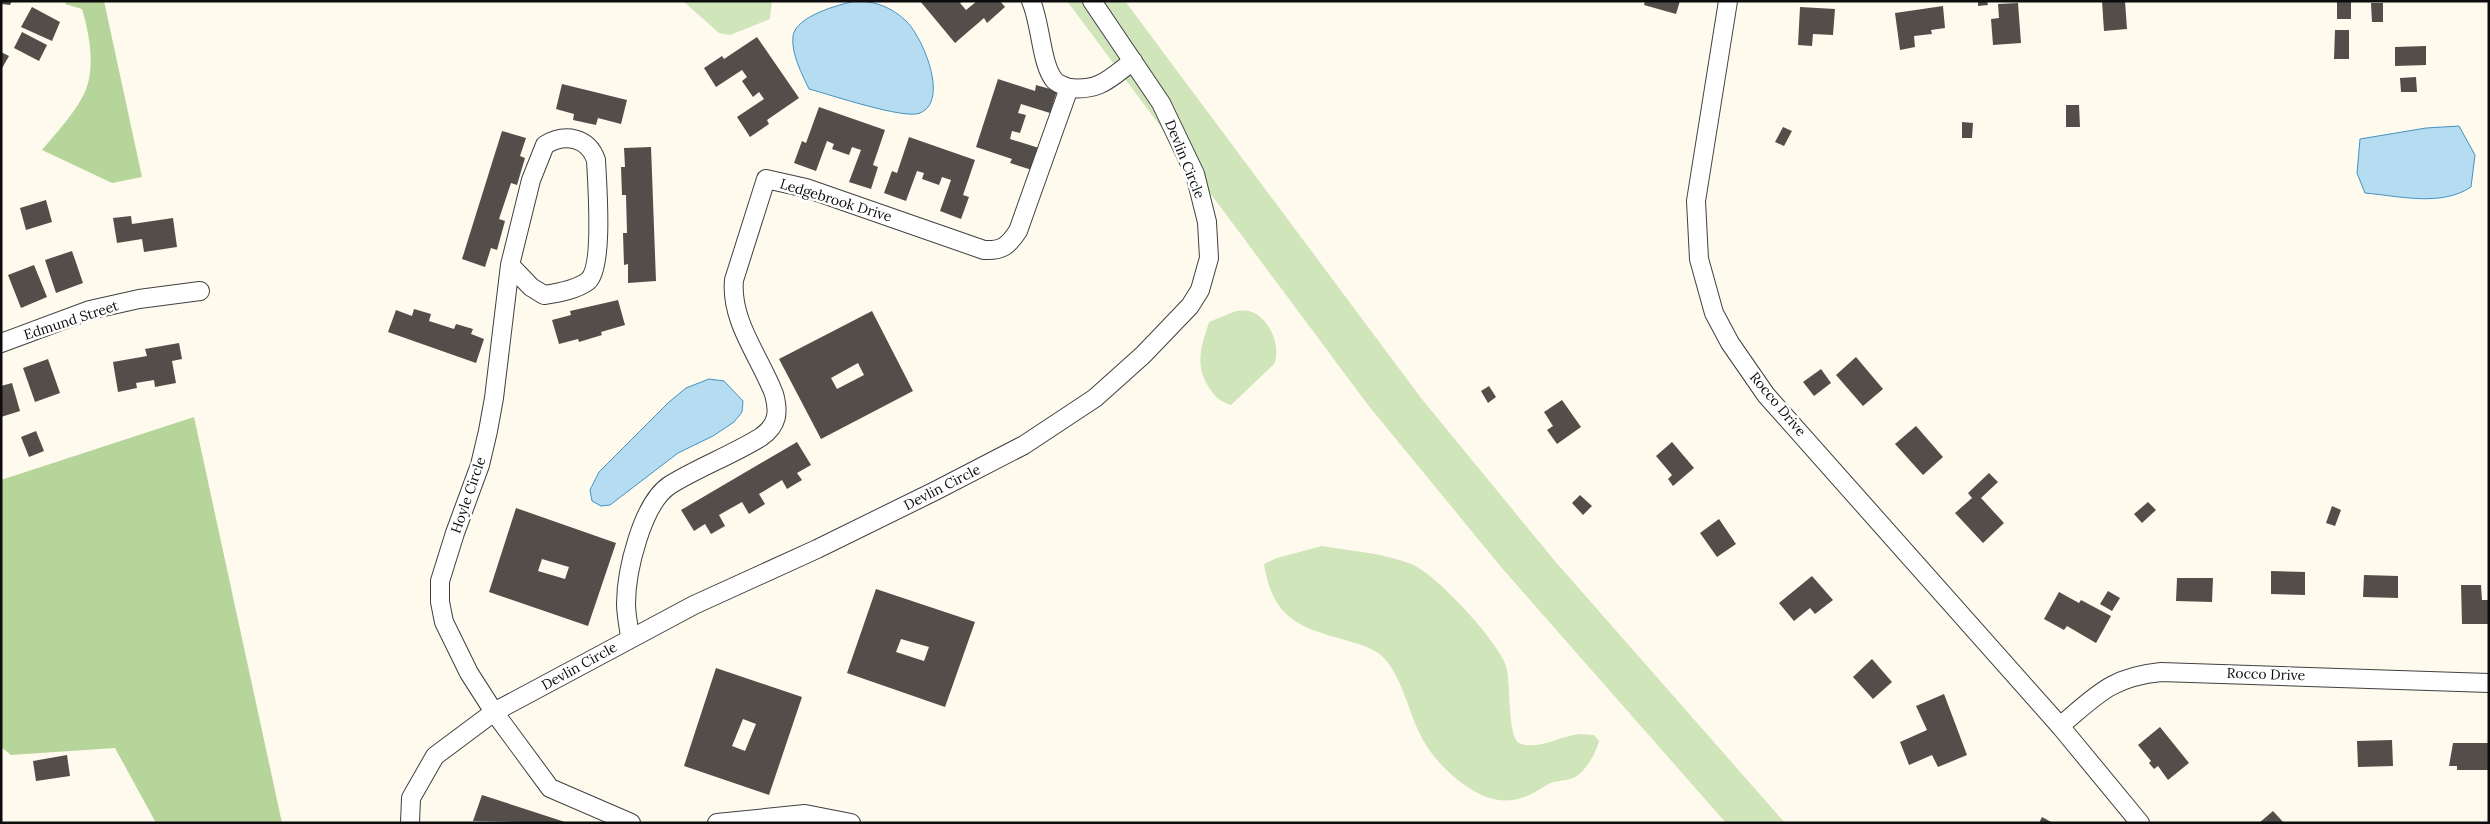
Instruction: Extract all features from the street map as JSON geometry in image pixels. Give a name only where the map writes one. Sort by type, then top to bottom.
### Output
[{"type":"street","points":[[1031,1],[1040,29],[1047,68],[1056,82],[1069,88],[1088,90],[1100,85],[1133,62]]},
{"type":"street","name":"Devlin Circle","points":[[410,823],[411,798],[434,756],[494,712],[694,605],[935,491],[1024,445],[1095,398],[1143,355],[1190,306],[1200,290],[1208,258],[1208,222],[1195,174],[1170,119],[1092,1]]},
{"type":"street","name":"Rocco Drive","points":[[1728,1],[1696,201],[1699,259],[1714,313],[1730,343],[1766,395],[2060,726],[2140,823]]},
{"type":"street","name":"Ledgebrook Drive","points":[[630,638],[626,606],[630,572],[647,515],[653,502],[670,486],[761,437],[771,430],[776,419],[778,407],[774,394],[738,315],[732,296],[734,280],[766,179],[822,193],[984,250],[998,250],[1009,244],[1018,231],[1069,88]]},
{"type":"street","name":"Hoyle Circle","points":[[510,265],[531,287],[544,296],[563,292],[589,280],[597,258],[597,171],[593,150],[583,142],[575,138],[562,138],[545,145],[531,180],[510,265],[494,398],[488,431],[480,466],[455,533],[440,581],[440,602],[444,622],[455,645],[494,712],[550,788],[631,823]]},
{"type":"street","name":"Edmund Street","points":[[1,343],[90,310],[139,298],[200,291]]},
{"type":"street","name":"Rocco Drive","points":[[2060,726],[2108,686],[2138,674],[2153,672],[2188,671],[2489,683]]},
{"type":"street","points":[[717,823],[805,814],[851,823]]},
{"type":"green space","points":[[66,1],[104,1],[142,177],[112,183],[42,150],[81,100],[90,72],[89,39],[82,9],[65,4]]},
{"type":"green space","points":[[683,1],[772,1],[770,19],[730,35],[719,33]]},
{"type":"green space","points":[[1067,1],[1125,1],[1421,398],[1554,560],[1785,823],[1726,823],[1501,567],[1368,405]]},
{"type":"green space","points":[[1236,311],[1249,311],[1256,314],[1268,325],[1275,341],[1276,357],[1274,364],[1231,405],[1219,399],[1210,389],[1202,372],[1200,356],[1209,322]]},
{"type":"green space","points":[[194,417],[282,823],[156,823],[115,748],[11,755],[1,747],[1,480]]},
{"type":"green space","points":[[1322,546],[1400,560],[1422,570],[1435,580],[1479,625],[1501,655],[1508,673],[1511,720],[1515,738],[1519,743],[1533,745],[1572,735],[1594,735],[1599,741],[1593,757],[1582,772],[1573,778],[1553,782],[1522,798],[1511,800],[1501,800],[1481,795],[1459,781],[1431,753],[1415,722],[1400,683],[1383,657],[1366,647],[1302,625],[1291,618],[1274,598],[1268,583],[1264,564],[1277,558]]},
{"type":"water","points":[[855,1],[869,2],[895,12],[907,22],[920,41],[930,68],[933,95],[929,106],[920,113],[899,113],[883,110],[809,89],[794,50],[793,36],[796,29],[809,17],[819,12]]},
{"type":"water","points":[[2459,126],[2475,155],[2471,187],[2447,197],[2420,199],[2365,193],[2357,173],[2360,139],[2426,128]]},
{"type":"water","points":[[709,379],[724,381],[743,401],[742,412],[734,422],[713,436],[678,453],[610,505],[601,506],[592,501],[590,490],[599,472],[669,402],[686,388]]},
{"type":"building","points":[[1,1],[12,1],[10,5],[1,4]]},
{"type":"building","points":[[920,1],[963,1],[960,3],[966,10],[977,1],[1000,1],[1005,7],[987,23],[984,18],[955,43]]},
{"type":"building","points":[[1645,1],[1680,1],[1676,14],[1644,5]]},
{"type":"building","points":[[1978,1],[1987,1],[1988,5],[1978,6]]},
{"type":"building","points":[[2102,1],[2125,1],[2127,29],[2104,31]]},
{"type":"building","points":[[2337,1],[2351,1],[2351,19],[2337,19]]},
{"type":"building","points":[[2018,3],[2021,43],[1993,45],[1991,19],[1999,18],[1998,4]]},
{"type":"building","points":[[2371,3],[2383,3],[2383,22],[2372,22]]},
{"type":"building","points":[[1943,6],[1945,28],[1931,30],[1932,34],[1914,36],[1915,47],[1900,50],[1895,13]]},
{"type":"building","points":[[32,7],[60,22],[52,41],[21,27]]},
{"type":"building","points":[[1800,7],[1835,9],[1833,35],[1813,34],[1812,46],[1798,45]]},
{"type":"building","points":[[2335,30],[2349,30],[2349,59],[2334,59]]},
{"type":"building","points":[[22,32],[47,45],[39,61],[14,48]]},
{"type":"building","points":[[757,37],[799,98],[767,120],[769,124],[750,137],[737,117],[764,99],[759,92],[753,97],[742,81],[747,77],[742,70],[716,87],[704,68],[722,56],[724,59]]},
{"type":"building","points":[[2426,46],[2426,65],[2395,66],[2395,47]]},
{"type":"building","points":[[1,52],[9,56],[1,70]]},
{"type":"building","points":[[2416,77],[2417,92],[2401,92],[2400,78]]},
{"type":"building","points":[[998,79],[1035,91],[1036,85],[1057,91],[1050,113],[1021,104],[1018,113],[1026,115],[1020,133],[1012,131],[1010,139],[1039,148],[1032,170],[1010,163],[1012,159],[976,147]]},
{"type":"building","points":[[562,84],[627,100],[621,124],[598,118],[596,125],[573,120],[574,114],[556,109]]},
{"type":"building","points":[[2066,105],[2079,105],[2080,127],[2066,127]]},
{"type":"building","points":[[819,107],[885,130],[873,165],[878,167],[871,189],[849,182],[861,150],[852,147],[849,155],[832,149],[834,144],[827,141],[816,171],[794,163],[802,141],[806,143]]},
{"type":"building","points":[[1962,122],[1973,123],[1972,138],[1962,138]]},
{"type":"building","points":[[1783,127],[1792,131],[1784,146],[1775,142]]},
{"type":"building","points":[[502,131],[526,138],[520,156],[525,158],[517,185],[511,183],[499,219],[505,221],[497,250],[491,248],[485,267],[462,259]]},
{"type":"building","points":[[909,137],[975,160],[963,195],[969,197],[961,219],[940,211],[951,180],[942,177],[939,185],[922,179],[924,173],[917,171],[906,201],[884,193],[892,171],[897,173]]},
{"type":"building","points":[[651,147],[656,281],[628,283],[628,264],[624,265],[623,233],[627,233],[626,195],[622,195],[621,167],[625,167],[624,148]]},
{"type":"building","points":[[46,200],[52,222],[26,230],[20,208]]},
{"type":"building","points":[[131,216],[132,224],[173,218],[177,247],[144,252],[142,239],[117,243],[113,218]]},
{"type":"building","points":[[72,251],[83,283],[56,293],[45,260]]},
{"type":"building","points":[[34,265],[47,297],[21,308],[8,275]]},
{"type":"building","points":[[618,300],[625,325],[601,332],[602,335],[579,342],[578,339],[559,344],[552,320],[571,315],[570,311]]},
{"type":"building","points":[[414,309],[431,314],[429,321],[454,329],[456,324],[473,329],[471,334],[484,339],[476,363],[388,332],[396,310],[412,316]]},
{"type":"building","points":[[872,311],[913,391],[821,439],[779,359]],"holes":[[[858,363],[864,375],[837,389],[831,378]]]},
{"type":"building","points":[[179,343],[182,359],[172,361],[176,383],[155,387],[154,380],[136,383],[137,388],[118,392],[113,362],[147,356],[145,349]]},
{"type":"building","points":[[1856,357],[1883,389],[1863,406],[1836,375]]},
{"type":"building","points":[[48,359],[60,393],[35,402],[23,368]]},
{"type":"building","points":[[1821,369],[1831,383],[1814,396],[1803,382]]},
{"type":"building","points":[[12,383],[20,411],[1,417],[1,386]]},
{"type":"building","points":[[1489,386],[1496,397],[1488,403],[1481,391]]},
{"type":"building","points":[[1562,400],[1581,427],[1557,444],[1547,430],[1553,426],[1544,412]]},
{"type":"building","points":[[1916,426],[1943,457],[1923,475],[1895,444]]},
{"type":"building","points":[[36,431],[44,451],[29,457],[21,437]]},
{"type":"building","points":[[797,442],[811,465],[797,473],[802,480],[787,489],[782,480],[759,494],[765,504],[749,514],[742,502],[719,515],[725,526],[711,534],[705,524],[694,531],[681,510]]},
{"type":"building","points":[[1672,442],[1694,468],[1673,486],[1668,479],[1672,475],[1656,456]]},
{"type":"building","points":[[1989,473],[1998,482],[1981,498],[2004,523],[1983,543],[1955,513],[1972,498],[1968,493]]},
{"type":"building","points":[[1580,495],[1592,506],[1583,515],[1572,503]]},
{"type":"building","points":[[2148,502],[2156,510],[2142,523],[2134,514]]},
{"type":"building","points":[[2332,506],[2341,510],[2335,526],[2326,523]]},
{"type":"building","points":[[516,508],[616,543],[588,626],[489,592]],"holes":[[[542,559],[569,567],[565,579],[538,571]]]},
{"type":"building","points":[[1719,519],[1736,544],[1717,557],[1700,533]]},
{"type":"building","points":[[2271,571],[2305,572],[2305,595],[2271,594]]},
{"type":"building","points":[[2364,575],[2398,576],[2398,598],[2363,597]]},
{"type":"building","points":[[1812,576],[1833,600],[1815,614],[1810,608],[1794,621],[1779,603]]},
{"type":"building","points":[[2177,578],[2213,578],[2212,602],[2176,601]]},
{"type":"building","points":[[2461,585],[2481,585],[2482,600],[2489,600],[2489,624],[2462,624]]},
{"type":"building","points":[[876,589],[975,622],[945,707],[847,673]],"holes":[[[901,639],[929,647],[924,661],[896,652]]]},
{"type":"building","points":[[2108,591],[2120,598],[2112,611],[2100,604]]},
{"type":"building","points":[[2059,592],[2079,603],[2081,600],[2111,616],[2096,643],[2067,626],[2064,630],[2044,619]]},
{"type":"building","points":[[1872,659],[1892,682],[1873,699],[1853,677]]},
{"type":"building","points":[[716,668],[802,697],[769,795],[684,766]],"holes":[[[743,719],[756,724],[745,751],[732,746]]]},
{"type":"building","points":[[1944,694],[1967,755],[1938,767],[1932,755],[1909,765],[1900,742],[1927,730],[1916,706]]},
{"type":"building","points":[[2160,727],[2189,763],[2168,780],[2158,766],[2154,769],[2149,763],[2151,761],[2138,745]]},
{"type":"building","points":[[2392,740],[2393,766],[2358,767],[2357,741]]},
{"type":"building","points":[[2453,743],[2489,743],[2489,770],[2457,770],[2457,766],[2449,766]]},
{"type":"building","points":[[67,755],[70,776],[36,781],[33,761]]},
{"type":"building","points":[[482,795],[565,822],[565,823],[473,821]]},
{"type":"building","points":[[2273,811],[2284,823],[2259,823]]},
{"type":"building","points":[[2042,817],[2053,823],[2039,823]]}]
